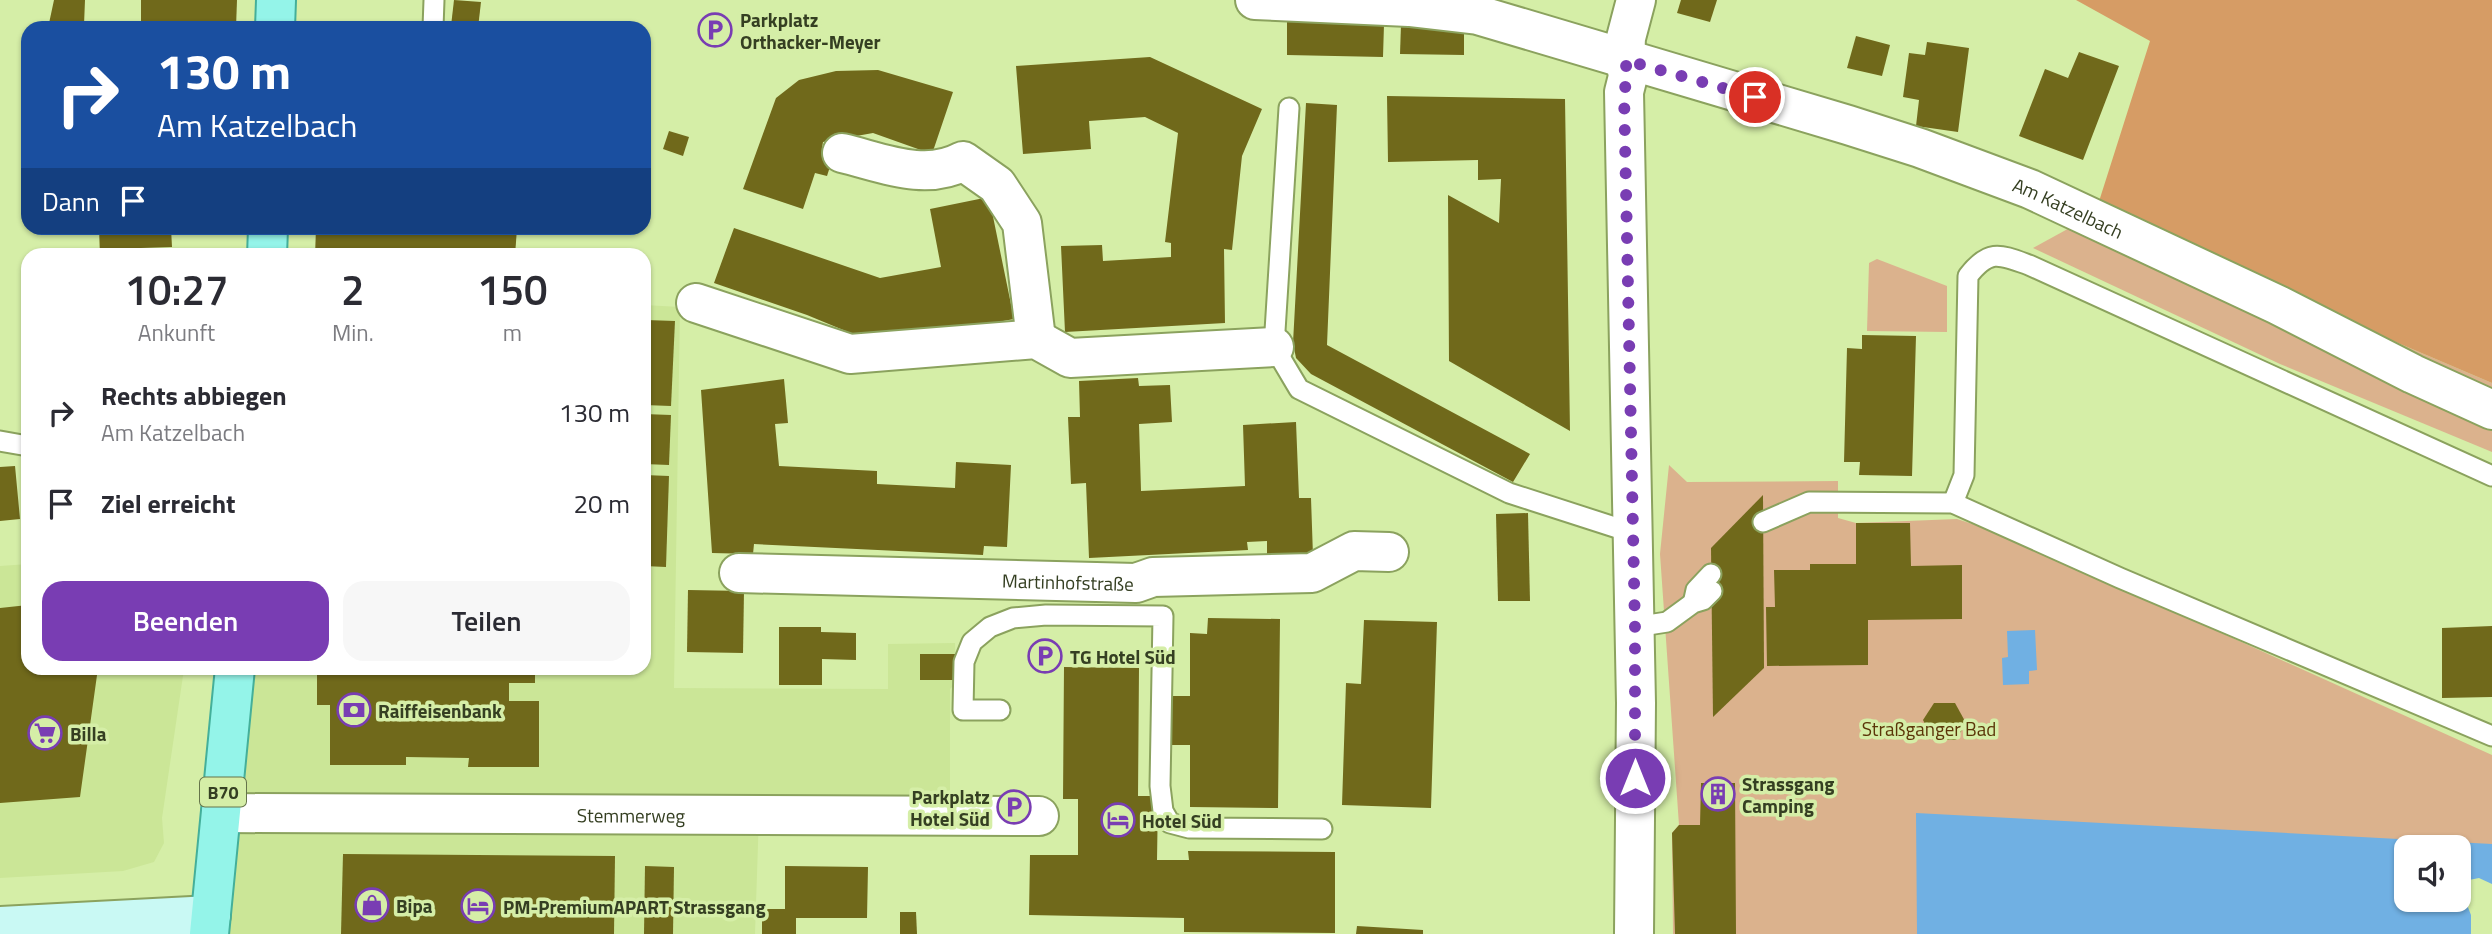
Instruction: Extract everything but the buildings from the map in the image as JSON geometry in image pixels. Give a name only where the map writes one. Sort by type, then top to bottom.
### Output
[{"type":"main road","points":[[275,21],[276,0]]},
{"type":"main road","name":"B70","points":[[210,925],[234,675]]},
{"type":"street","name":"Am Katzelbach","points":[[1255,0],[1478,15],[1908,144],[2030,188],[2492,410]]},
{"type":"street","points":[[1634,934],[1635,628],[1624,92],[1628,76],[1625,60],[1626,38],[1636,0]]},
{"type":"street","points":[[842,153],[921,171],[949,168],[963,160],[997,185],[1022,223],[1036,339]]},
{"type":"street","points":[[696,303],[850,354],[1036,339],[1070,358],[1274,346]]},
{"type":"street","name":"Martinhofstraße","points":[[739,573],[1136,583],[1153,577],[1312,573],[1354,551],[1389,552]]},
{"type":"street","name":"Stemmerweg","points":[[221,813],[1039,816]]},
{"type":"street","points":[[0,926],[210,925]]},
{"type":"lane","points":[[433,21],[434,0]]},
{"type":"lane","points":[[1289,108],[1274,346],[1299,389],[1509,493],[1633,533]]},
{"type":"lane","points":[[1953,503],[1964,475],[1968,276],[1980,261],[2001,255],[2041,270],[2492,476]]},
{"type":"lane","points":[[0,440],[21,444]]},
{"type":"lane","points":[[1766,527],[1789,509],[1809,502],[1953,503],[2120,578],[2492,736]]},
{"type":"lane","points":[[1635,628],[1667,622],[1693,603],[1703,600],[1711,582]]},
{"type":"lane","points":[[1000,710],[963,710],[964,662],[972,642],[990,627],[1013,618],[1046,615],[1163,616],[1160,786],[1163,811],[1170,823],[1189,828],[1322,829]]},
{"type":"shaded area","points":[[2076,0],[2492,0],[2492,383],[2095,214],[2150,41]]},
{"type":"shaded area","points":[[651,305],[680,307],[674,688],[888,689],[888,644],[955,643],[956,683],[950,689],[950,814],[759,814],[755,934],[209,934],[234,675],[651,675]]},
{"type":"shaded area","points":[[21,564],[21,675],[183,675],[162,818],[164,843],[154,862],[123,871],[0,878],[0,566]]},
{"type":"green space","points":[[2095,214],[2492,383],[2492,452],[2280,364],[2033,248]]},
{"type":"green space","points":[[1877,259],[1947,286],[1947,332],[1867,331],[1869,263]]},
{"type":"green space","name":"Straßganger Bad","points":[[1669,465],[1687,482],[1838,481],[1838,518],[1856,523],[1957,519],[2000,533],[2492,755],[2492,934],[1673,934],[1672,833],[1679,825],[1660,554]]},
{"type":"water","points":[[2035,630],[2037,670],[2029,671],[2029,684],[2003,685],[2002,658],[2008,657],[2007,631]]},
{"type":"water","points":[[1916,813],[2394,839],[2394,912],[2471,912],[2471,843],[2492,844],[2492,934],[1917,934]]},
{"type":"pier","points":[[2479,878],[2492,884],[2492,934],[2471,934],[2471,880]]},
{"type":"place","name":"Parkplatz Orthacker-Meyer","points":[[715,30]]},
{"type":"place","name":"TG Hotel Süd","points":[[1045,656]]},
{"type":"place","name":"Raiffeisenbank","points":[[354,710]]},
{"type":"place","name":"Billa","points":[[45,733]]},
{"type":"place","name":"Strassgang Camping","points":[[1718,794]]},
{"type":"place","name":"Parkplatz Hotel Süd","points":[[1014,807]]},
{"type":"place","name":"Hotel Süd","points":[[1118,820]]},
{"type":"place","name":"Bipa","points":[[372,905]]},
{"type":"place","name":"PM-PremiumAPART Strassgang","points":[[478,906]]},
{"type":"route","points":[[1635,778],[1635,628],[1624,92],[1628,76],[1625,60],[1755,97]]}]
